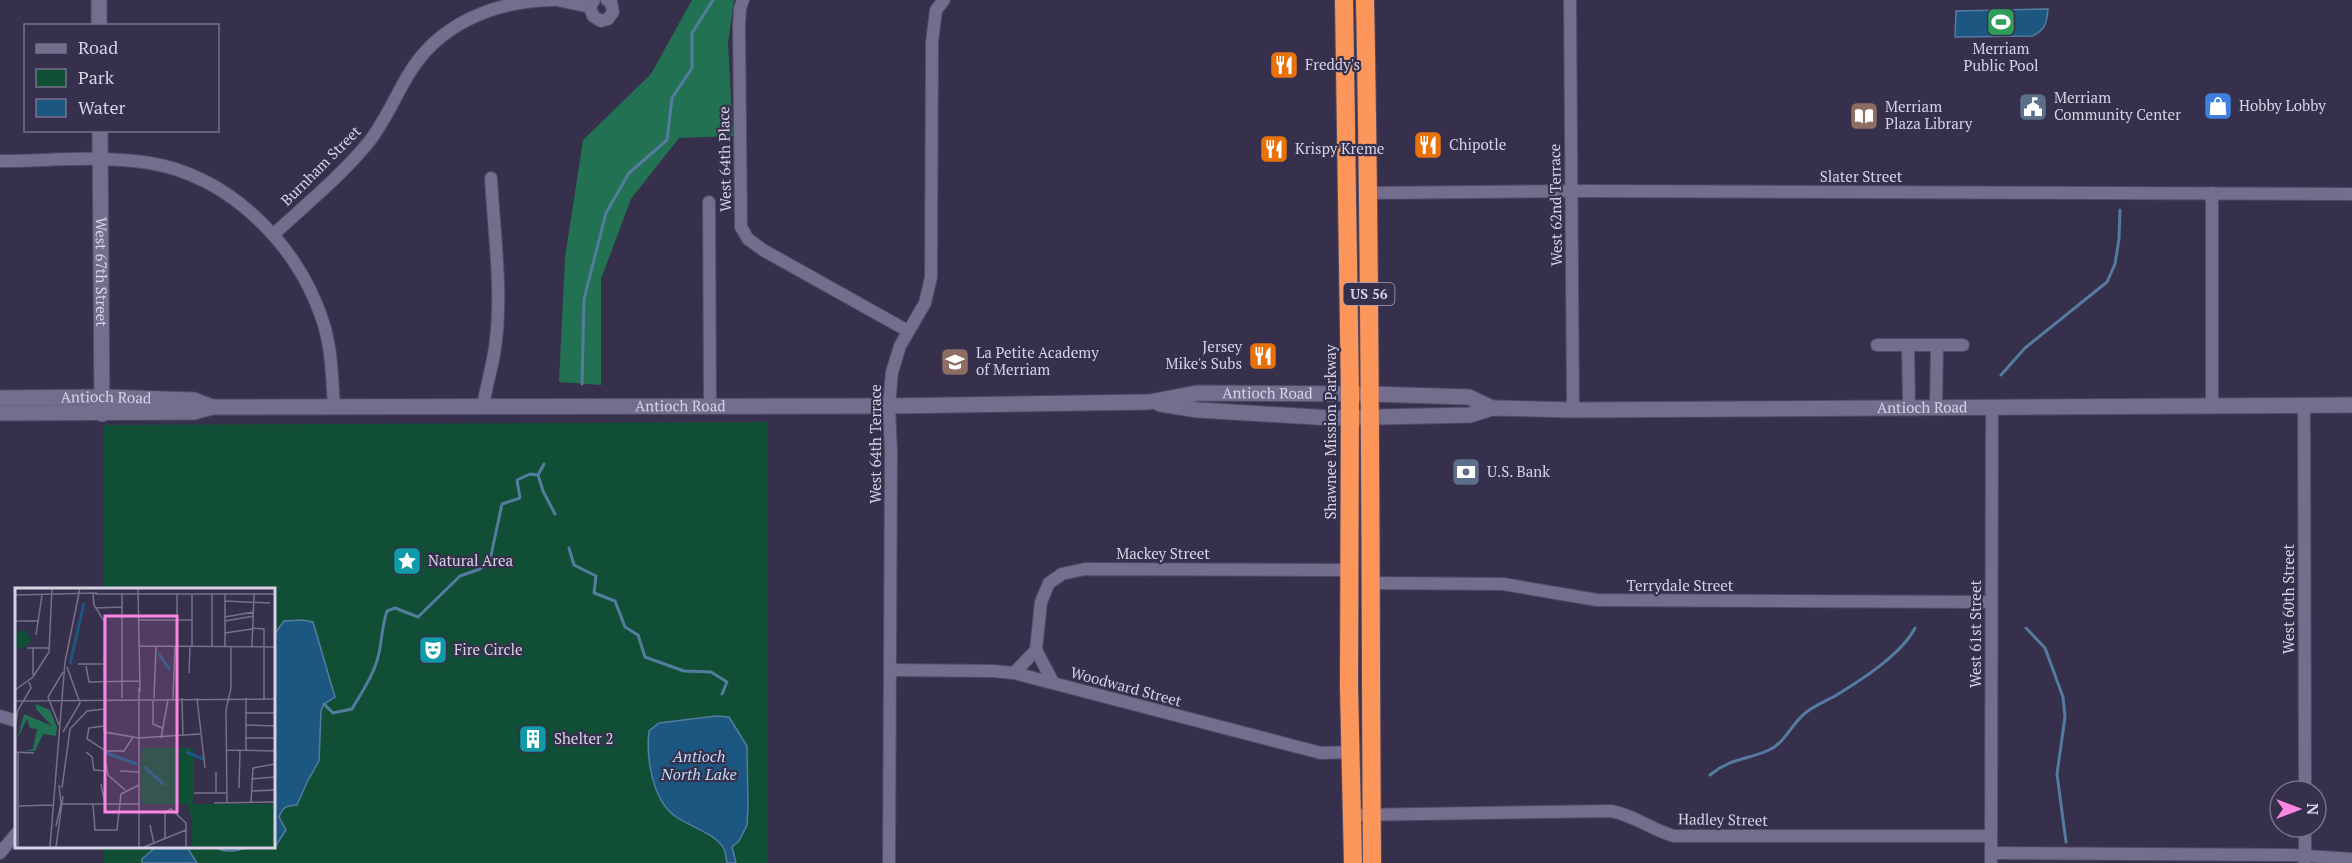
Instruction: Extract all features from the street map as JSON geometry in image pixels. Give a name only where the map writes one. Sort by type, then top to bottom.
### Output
[{"type":"highway","name":"Shawnee Mission Parkway","points":[[1344,0],[1350,394],[1349,687],[1353,863]]},
{"type":"highway","name":"US 56","points":[[1365,0],[1369,193],[1372,863]]},
{"type":"highway","points":[[1345,126],[1362,185],[1369,193]]},
{"type":"main road","points":[[99,0],[99,24]]},
{"type":"main road","name":"West 67th Street","points":[[100,132],[102,414]]},
{"type":"main road","name":"Antioch Road","points":[[0,413],[194,412],[212,407],[710,404],[889,406],[1149,402],[1197,393],[1370,394],[1469,398],[1492,408]]},
{"type":"main road","name":"Antioch Road","points":[[0,398],[103,397],[194,400],[212,407]]},
{"type":"main road","name":"Antioch Road","points":[[1149,402],[1198,410],[1350,417],[1470,415],[1492,408],[1573,410],[2352,405]]},
{"type":"street","name":"Burnham Street","points":[[273,235],[348,165],[368,143],[387,116],[418,59],[433,43],[467,19],[501,3],[555,0],[592,4],[593,16],[601,21],[608,19],[613,12],[611,2],[608,0]]},
{"type":"street","name":"West 64th Place","points":[[743,0],[739,26],[741,227],[748,239],[763,250],[908,331]]},
{"type":"street","name":"West 64th Terrace","points":[[889,863],[891,453],[889,406],[892,372],[900,346],[925,303],[931,277],[932,42],[936,10],[944,0]]},
{"type":"street","name":"West 62nd Terrace","points":[[1569,0],[1573,410]]},
{"type":"street","points":[[0,161],[100,160],[150,163],[194,177],[236,200],[273,235],[302,273],[315,298],[331,353],[334,406]]},
{"type":"street","points":[[483,407],[495,349],[497,324],[491,178]]},
{"type":"street","name":"Slater Street","points":[[1369,193],[1571,191],[2352,194]]},
{"type":"street","points":[[2212,193],[2212,406]]},
{"type":"street","points":[[709,202],[710,404]]},
{"type":"street","points":[[1877,345],[1963,345]]},
{"type":"street","points":[[1908,345],[1909,407]]},
{"type":"street","points":[[1936,406],[1937,345]]},
{"type":"street","name":"West 61st Street","points":[[1991,858],[1992,406]]},
{"type":"street","name":"West 60th Street","points":[[2304,406],[2305,779]]},
{"type":"street","name":"Mackey Street","points":[[1036,650],[1044,593],[1049,583],[1071,571],[1349,570]]},
{"type":"street","name":"Terrydale Street","points":[[1370,583],[1503,584],[1597,600],[1991,602]]},
{"type":"street","points":[[1014,674],[1036,650],[1053,682]]},
{"type":"street","name":"Woodward Street","points":[[891,670],[982,670],[1014,674],[1053,682],[1321,753],[1351,753]]},
{"type":"street","points":[[0,716],[15,721]]},
{"type":"street","name":"Hadley Street","points":[[1353,814],[1611,812],[1634,818],[1674,836],[1991,836]]},
{"type":"street","points":[[0,853],[15,835]]},
{"type":"street","points":[[2305,839],[2305,859]]},
{"type":"street","points":[[1991,858],[2352,859]]},
{"type":"green space","points":[[692,0],[734,0],[728,43],[733,136],[679,138],[631,199],[601,279],[601,385],[559,382],[565,258],[583,140],[651,74]]},
{"type":"green space","points":[[767,422],[767,863],[104,863],[104,848],[274,848],[274,588],[103,588],[103,425]]},
{"type":"water","name":"Merriam Public Pool","points":[[2048,9],[2044,26],[2040,32],[2032,36],[1955,37],[1956,11]]},
{"type":"water","points":[[284,621],[313,622],[335,697],[324,704],[321,711],[319,761],[297,805],[286,807],[282,811],[279,817],[286,830],[274,847],[274,635]]},
{"type":"water","name":"Antioch North Lake","points":[[716,716],[729,717],[747,746],[747,825],[739,841],[732,847],[736,863],[727,863],[724,849],[715,839],[681,820],[667,809],[656,789],[650,765],[649,731],[659,723]]},
{"type":"water","points":[[155,848],[188,848],[197,863],[142,863],[142,859]]},
{"type":"water","points":[[218,848],[249,848],[232,851]]},
{"type":"waterway","points":[[582,384],[584,299],[606,213],[629,173],[667,140],[672,98],[692,68],[692,33],[713,0]]},
{"type":"waterway","points":[[2001,375],[2025,348],[2107,282],[2115,264],[2120,210]]},
{"type":"waterway","points":[[544,464],[538,475],[543,491],[555,514]]},
{"type":"waterway","points":[[324,704],[333,713],[352,709],[374,668],[387,611],[395,608],[418,617],[460,576],[480,569],[490,560],[502,504],[520,498],[517,480],[530,474],[538,475]]},
{"type":"waterway","points":[[569,548],[574,565],[596,576],[594,593],[615,601],[625,627],[638,635],[645,657],[684,671],[711,672],[727,682],[722,694]]},
{"type":"waterway","points":[[1710,775],[1725,765],[1775,747],[1807,711],[1835,696],[1879,666],[1900,648],[1915,628]]},
{"type":"waterway","points":[[2026,628],[2045,648],[2063,697],[2065,717],[2057,774],[2066,842]]},
{"type":"place","name":"Merriam Public Pool","points":[[2001,22]]},
{"type":"place","name":"Freddy's","points":[[1284,65]]},
{"type":"place","name":"Hobby Lobby","points":[[2218,106]]},
{"type":"place","name":"Merriam Community Center","points":[[2033,107]]},
{"type":"place","name":"Merriam Plaza Library","points":[[1864,116]]},
{"type":"place","name":"Chipotle","points":[[1428,145]]},
{"type":"place","name":"Krispy Kreme","points":[[1274,149]]},
{"type":"place","name":"Jersey Mike's Subs","points":[[1263,356]]},
{"type":"place","name":"La Petite Academy of Merriam","points":[[955,362]]},
{"type":"place","name":"U.S. Bank","points":[[1466,472]]},
{"type":"place","name":"Natural Area","points":[[407,561]]},
{"type":"place","name":"Fire Circle","points":[[433,650]]},
{"type":"place","name":"Shelter 2","points":[[533,739]]}]
